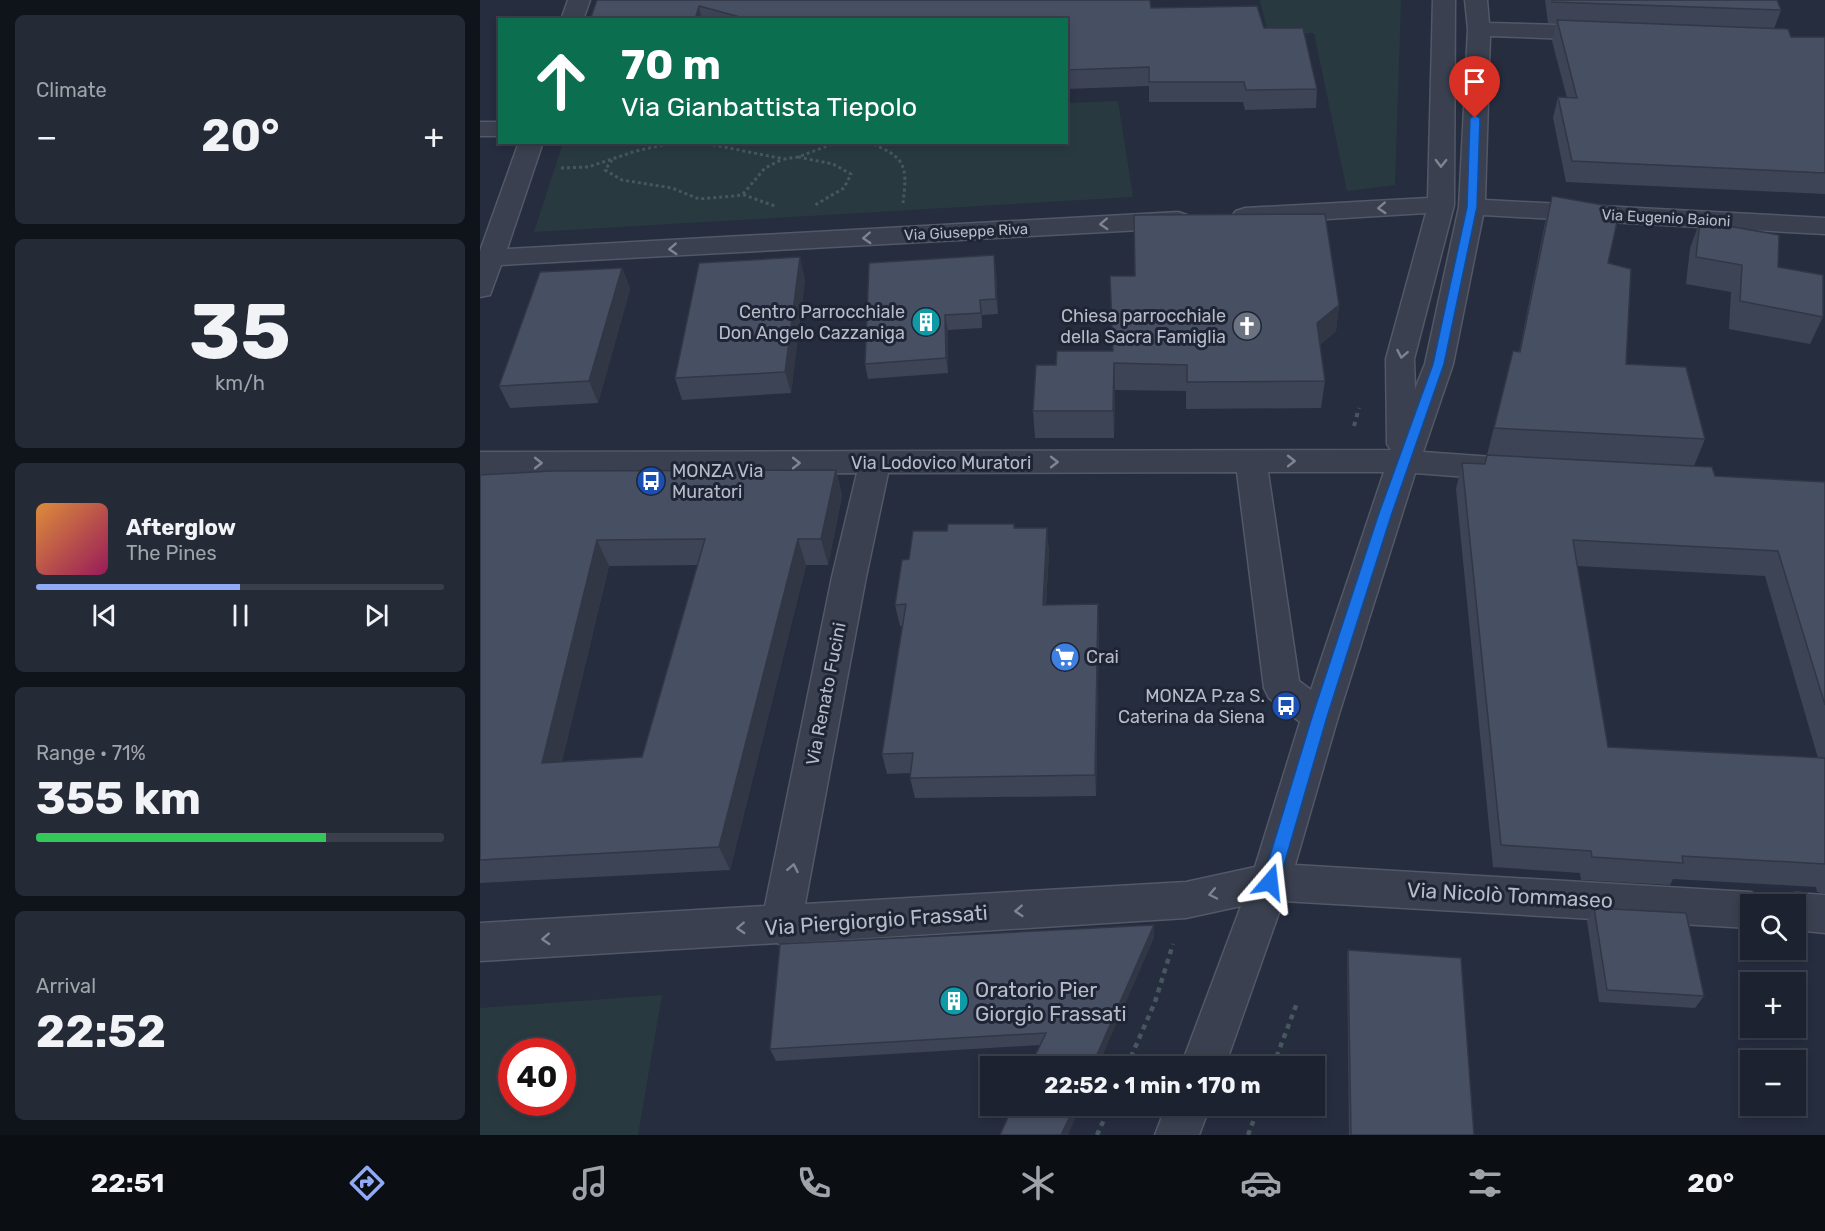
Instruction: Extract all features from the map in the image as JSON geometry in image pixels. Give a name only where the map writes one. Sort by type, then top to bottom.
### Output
[{"type":"street","points":[[573,18],[579,0]]},
{"type":"street","points":[[1403,461],[1400,358],[1441,205],[1444,0]]},
{"type":"street","points":[[1207,1056],[1270,882],[1320,717],[1403,461],[1438,364],[1472,207],[1479,29],[1476,0]]},
{"type":"street","points":[[1479,29],[1614,34]]},
{"type":"street","points":[[480,129],[498,129]]},
{"type":"street","points":[[480,289],[530,144]]},
{"type":"street","name":"Via Giuseppe Riva","points":[[491,258],[1441,205]]},
{"type":"street","name":"Via Eugenio Baioni","points":[[1472,207],[1825,226]]},
{"type":"street","name":"Via Lodovico Muratori","points":[[480,464],[1403,461],[1532,471]]},
{"type":"street","points":[[1251,462],[1282,688],[1320,717]]},
{"type":"street","name":"Via Renato Fucini","points":[[782,926],[849,577],[875,463]]},
{"type":"street","name":"Via Piergiorgio Frassati","points":[[480,942],[782,926],[1186,900],[1270,882]]},
{"type":"street","name":"Via Nicolò Tommaseo","points":[[1270,882],[1740,909]]},
{"type":"street","points":[[1806,913],[1825,914]]},
{"type":"street","points":[[1177,1135],[1184,1116]]},
{"type":"path","points":[[559,169],[588,167],[636,151],[667,144]]},
{"type":"path","points":[[698,144],[784,159]]},
{"type":"path","points":[[743,195],[765,168],[773,162],[798,157],[833,144]]},
{"type":"path","points":[[873,144],[896,153],[905,163],[902,236]]},
{"type":"path","points":[[798,157],[833,164],[851,174],[844,188],[814,206]]},
{"type":"path","points":[[612,160],[605,170],[621,181],[681,190],[692,198],[702,200],[743,195],[764,204],[784,207]]},
{"type":"path","points":[[1131,1056],[1155,1002],[1186,900]]},
{"type":"path","points":[[1277,1056],[1296,1003]]},
{"type":"path","points":[[1097,1135],[1106,1116]]},
{"type":"path","points":[[1248,1135],[1255,1116]]},
{"type":"shaded area","points":[[1260,0],[1401,0],[1395,185],[1347,191],[1314,33],[1268,35]]},
{"type":"shaded area","points":[[1118,101],[1133,197],[534,232],[563,144],[1068,144],[1068,103]]},
{"type":"shaded area","points":[[662,995],[638,1135],[480,1135],[480,1008]]},
{"type":"building","points":[[597,0],[1150,0],[1151,8],[1257,6],[1264,28],[1303,28],[1317,89],[1246,90],[1244,82],[1149,82],[1149,67],[1068,70],[1068,18],[744,18],[699,6],[696,18],[591,18]]},
{"type":"building","points":[[1552,0],[1777,0],[1781,10],[1552,2]]},
{"type":"building","points":[[1557,20],[1788,29],[1791,37],[1825,37],[1825,173],[1572,161],[1558,97],[1577,98]]},
{"type":"building","points":[[1552,196],[1620,208],[1608,263],[1631,269],[1626,364],[1686,367],[1705,439],[1494,428],[1513,351],[1520,352]]},
{"type":"building","name":"Chiesa parrocchiale della Sacra Famiglia","points":[[1325,214],[1339,305],[1317,323],[1325,381],[1187,382],[1187,365],[1114,363],[1113,411],[1033,411],[1036,365],[1056,365],[1057,351],[1113,351],[1110,276],[1135,276],[1134,215]]},
{"type":"building","points":[[1700,221],[1779,235],[1778,267],[1823,275],[1823,317],[1740,301],[1742,265],[1696,257]]},
{"type":"building","name":"Centro Parrocchiale Don Angelo Cazzaniga","points":[[994,255],[996,299],[980,300],[981,313],[945,315],[946,358],[865,364],[869,263]]},
{"type":"building","points":[[800,257],[785,372],[675,378],[699,263]]},
{"type":"building","points":[[622,268],[589,381],[499,386],[540,272]]},
{"type":"building","points":[[1487,455],[1712,467],[1715,476],[1825,482],[1825,705],[1778,551],[1573,540],[1608,747],[1825,758],[1825,864],[1682,856],[1683,863],[1592,857],[1591,851],[1501,845],[1462,463],[1485,464]]},
{"type":"building","points":[[836,470],[821,539],[798,539],[719,847],[480,860],[480,475],[551,471]],"holes":[[[705,539],[642,757],[542,763],[597,540]]]},
{"type":"building","points":[[948,524],[1014,524],[1014,528],[1047,528],[1043,605],[1098,604],[1095,775],[910,778],[913,753],[882,754],[906,604],[895,605],[902,560],[909,559],[913,531],[947,531]]},
{"type":"building","points":[[1594,908],[1686,913],[1704,996],[1607,990]]},
{"type":"building","name":"Oratorio Pier Giorgio Frassati","points":[[1154,925],[1096,1056],[1035,1056],[1046,1033],[770,1049],[780,944]]},
{"type":"building","points":[[1348,950],[1461,958],[1474,1135],[1351,1135]]},
{"type":"building","points":[[1009,1116],[1070,1116],[1061,1135],[1000,1135]]},
{"type":"place","name":"Centro Parrocchiale Don Angelo Cazzaniga","points":[[926,322]]},
{"type":"place","name":"Chiesa parrocchiale della Sacra Famiglia","points":[[1247,326]]},
{"type":"place","name":"MONZA Via Muratori","points":[[651,481]]},
{"type":"place","name":"Crai","points":[[1065,657]]},
{"type":"place","name":"MONZA P.za S. Caterina da Siena","points":[[1286,706]]},
{"type":"place","name":"Oratorio Pier Giorgio Frassati","points":[[954,1001]]},
{"type":"route","points":[[1270,882],[1384,516],[1438,364],[1472,207],[1475,118]]}]
